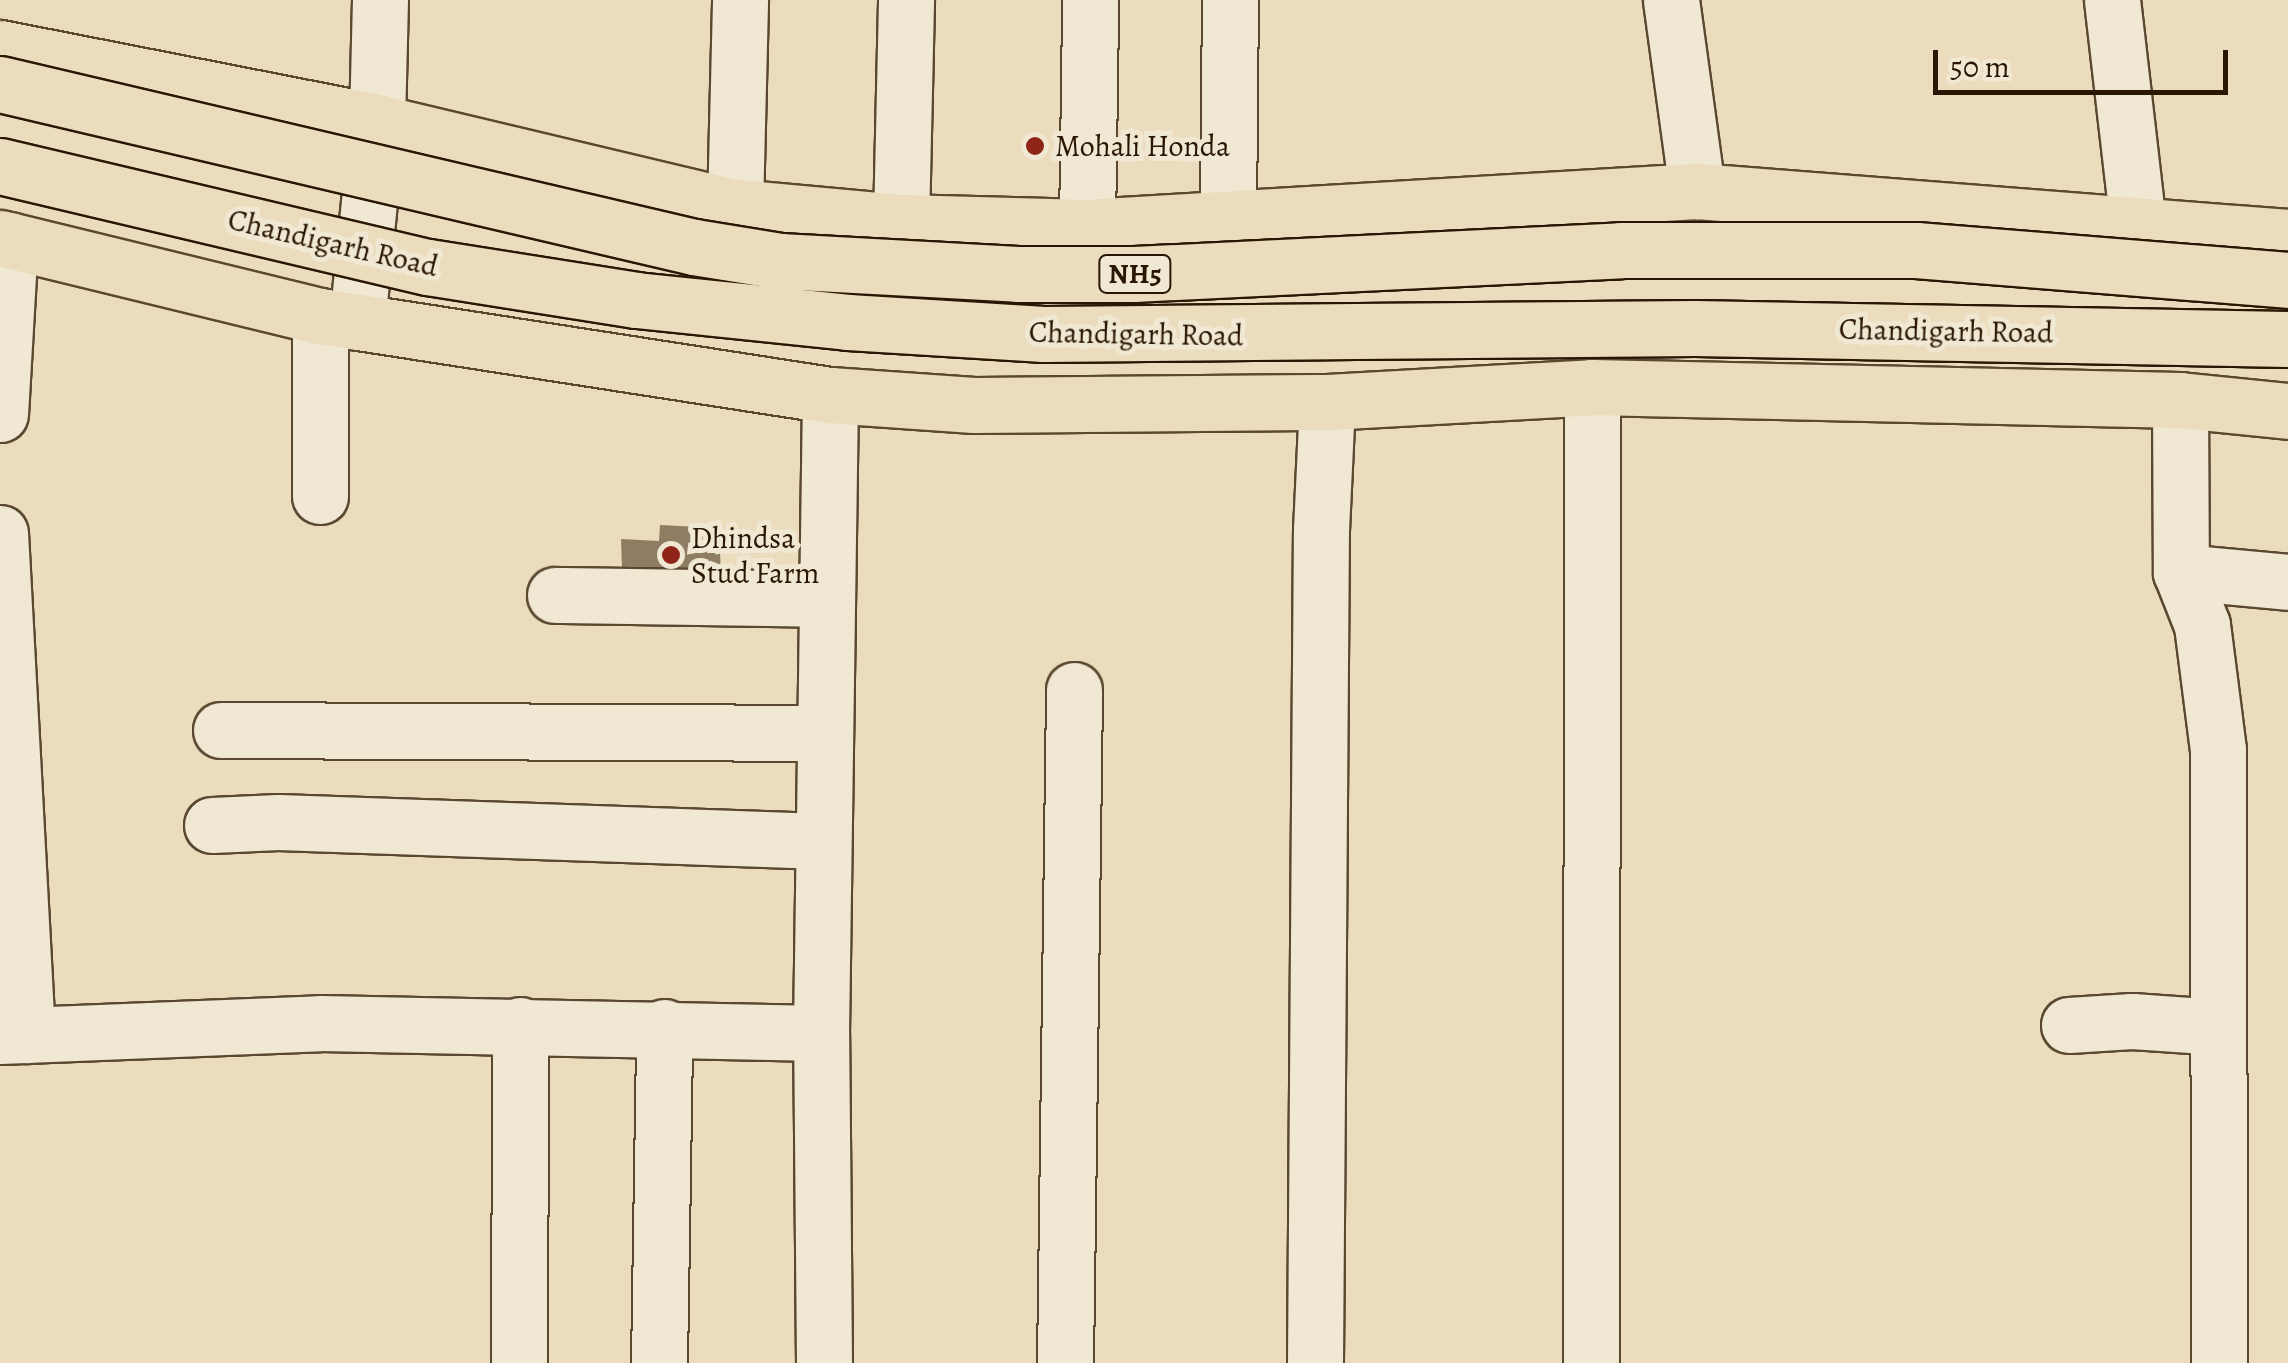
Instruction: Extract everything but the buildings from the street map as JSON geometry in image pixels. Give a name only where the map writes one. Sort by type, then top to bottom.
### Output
[{"type":"main road","points":[[0,48],[377,122],[736,206],[901,222],[1086,228],[1697,192],[2288,237]]},
{"type":"main road","name":"NH5","points":[[0,84],[694,247],[780,261],[998,274],[1134,274],[1622,250],[1916,250],[2288,280]]},
{"type":"main road","name":"Chandigarh Road","points":[[0,166],[428,266],[636,300],[848,322],[1044,334],[1695,328],[2288,339]]},
{"type":"main road","points":[[5,239],[338,319],[830,395],[974,405],[1327,402],[1592,387],[2180,400],[2288,411]]},
{"type":"street","points":[[320,496],[338,319],[377,122],[380,0]]},
{"type":"street","points":[[736,206],[740,0]]},
{"type":"street","points":[[901,222],[906,0]]},
{"type":"street","points":[[1086,228],[1090,0]]},
{"type":"street","points":[[1228,220],[1230,0]]},
{"type":"street","points":[[1671,0],[1697,192]]},
{"type":"street","points":[[2112,0],[2138,226]]},
{"type":"street","points":[[0,414],[5,239]]},
{"type":"street","points":[[1591,1363],[1592,387]]},
{"type":"street","points":[[824,1363],[820,1032],[830,395]]},
{"type":"street","points":[[2180,400],[2181,572],[2202,625],[2218,750],[2219,1363]]},
{"type":"street","points":[[1315,1363],[1321,530],[1327,402]]},
{"type":"street","points":[[0,533],[14,1036],[320,1024],[820,1032]]},
{"type":"street","points":[[2181,572],[2288,582]]},
{"type":"street","points":[[554,595],[825,599]]},
{"type":"street","points":[[1065,1363],[1074,690]]},
{"type":"street","points":[[222,730],[824,733]]},
{"type":"street","points":[[212,825],[278,822],[745,842],[822,841]]},
{"type":"street","points":[[2069,1025],[2132,1022],[2217,1027]]},
{"type":"street","points":[[519,1363],[520,1025]]},
{"type":"street","points":[[659,1363],[664,1027]]},
{"type":"place","name":"Mohali Honda","points":[[1035,146]]},
{"type":"place","name":"Dhindsa Stud Farm","points":[[671,555]]}]
